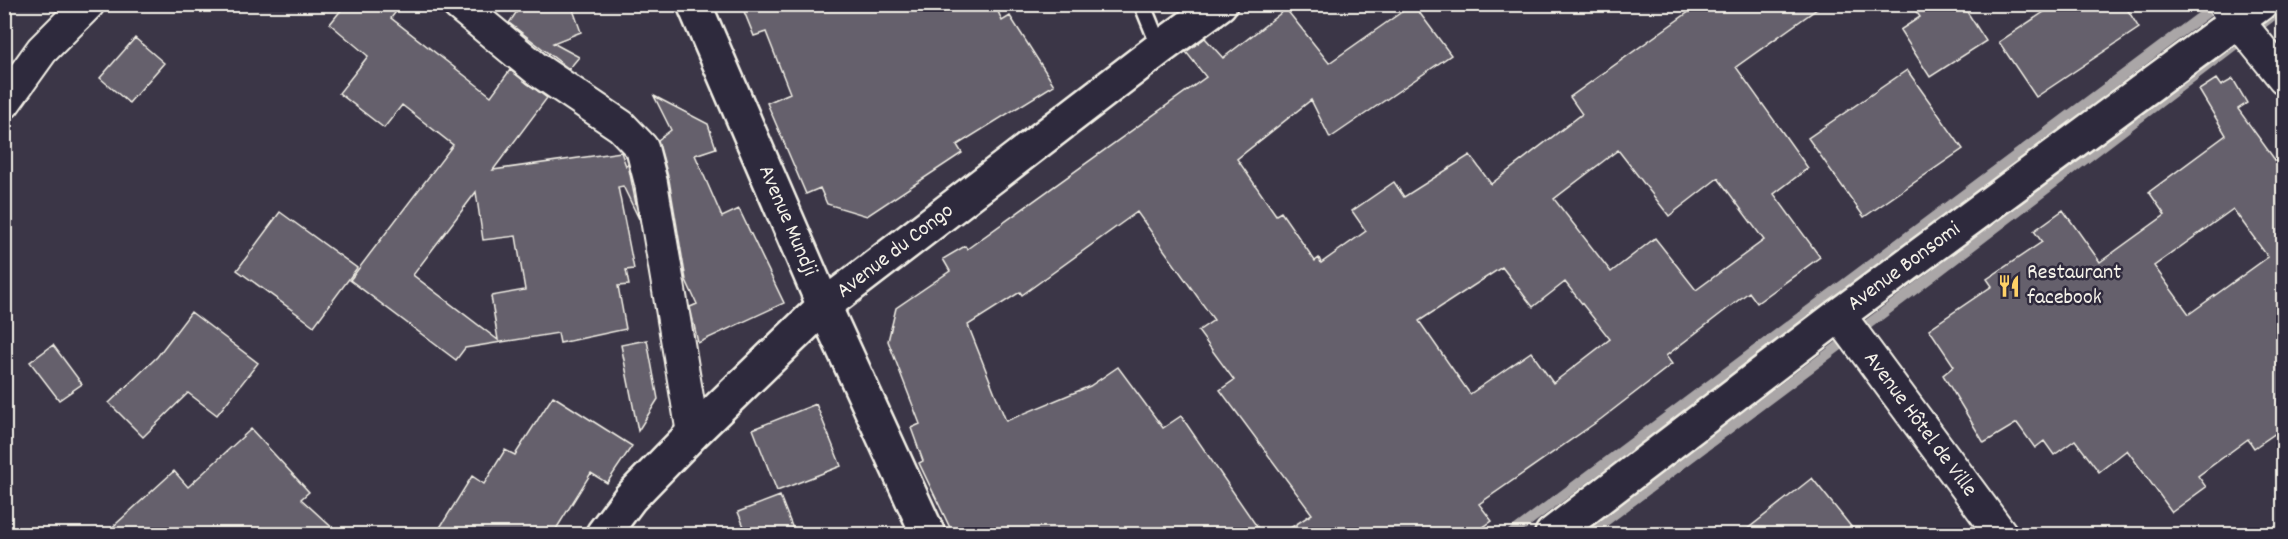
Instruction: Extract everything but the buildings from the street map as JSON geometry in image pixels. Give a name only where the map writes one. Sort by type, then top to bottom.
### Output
[{"type":"street","points":[[4,103],[42,50],[88,4]]},
{"type":"street","points":[[458,4],[538,70],[621,126],[642,148],[651,183],[693,433]]},
{"type":"street","name":"Avenue Mundji","points":[[694,4],[824,306],[928,534]]},
{"type":"street","name":"Avenue du Congo","points":[[603,534],[630,498],[693,433],[824,306],[1220,4]]},
{"type":"street","points":[[2240,10],[2283,78]]},
{"type":"street","name":"Avenue Bonsomi","points":[[1552,534],[2240,10]]},
{"type":"street","name":"Avenue Hôtel de Ville","points":[[1839,315],[2001,534]]},
{"type":"lane","points":[[1142,4],[1160,48]]},
{"type":"waterway","points":[[1511,534],[2218,4]]},
{"type":"waterway","points":[[1588,534],[1931,277],[2284,7]]},
{"type":"place","name":"Restaurant facebook","points":[[2009,286]]}]
